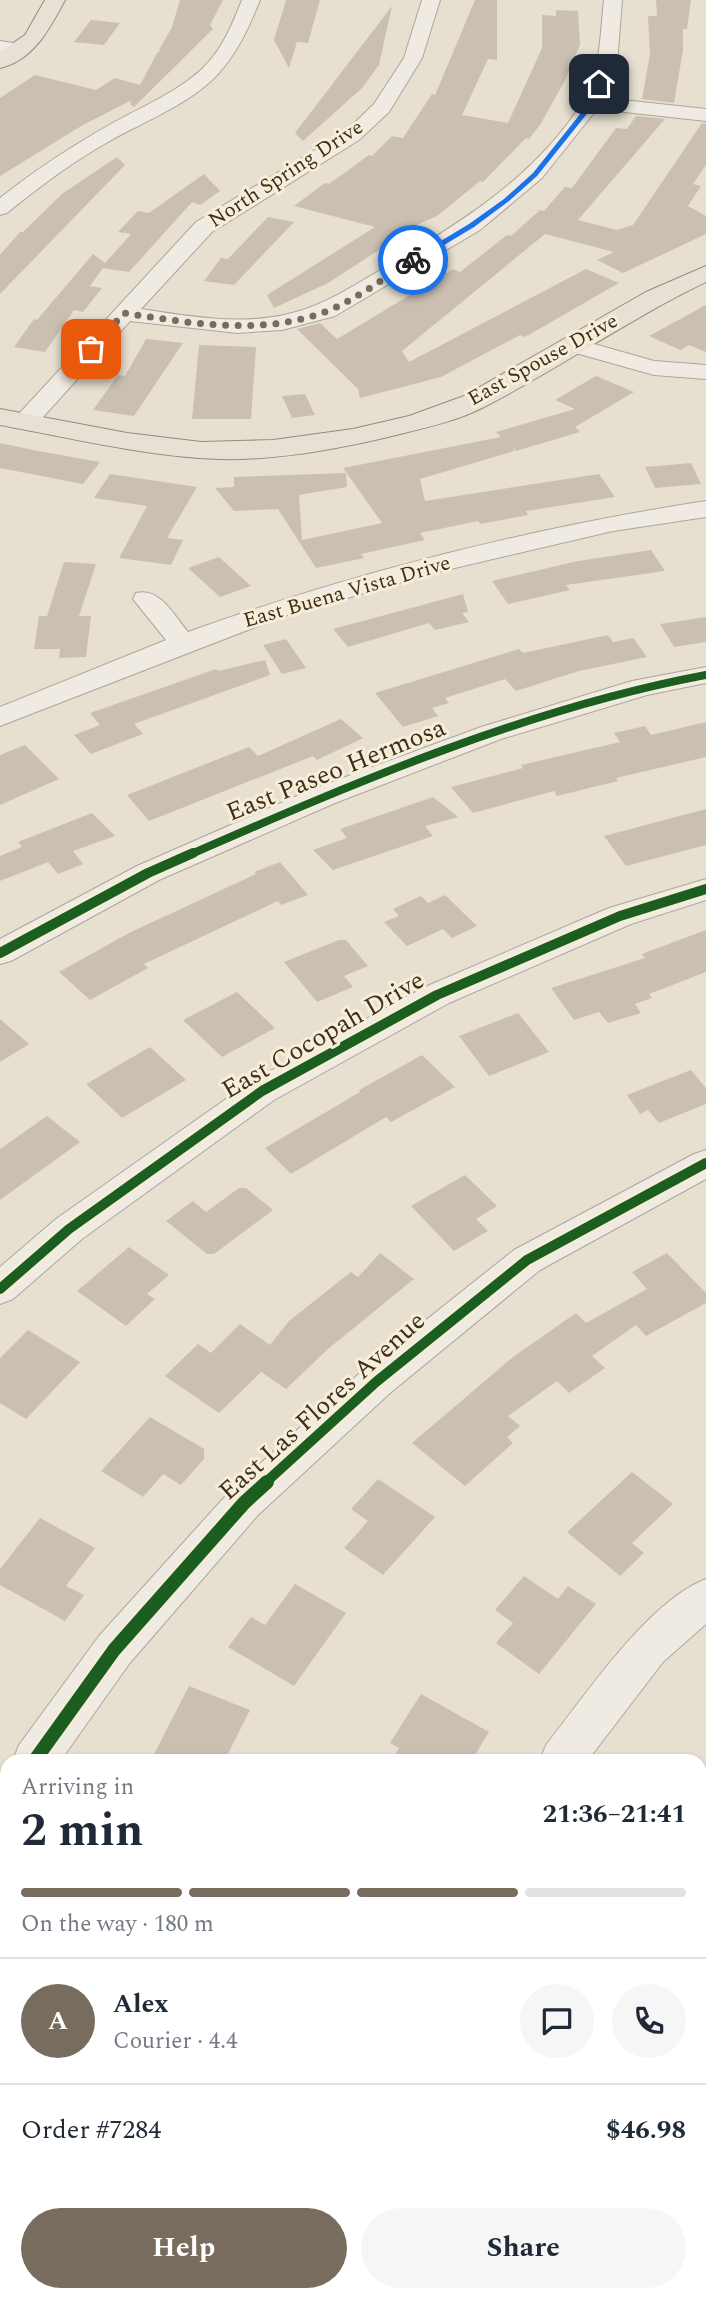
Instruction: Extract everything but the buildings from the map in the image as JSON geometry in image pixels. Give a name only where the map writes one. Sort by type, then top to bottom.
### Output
[{"type":"main road","points":[[0,62],[10,48],[33,39],[55,0]]},
{"type":"main road","name":"East Spouse Drive","points":[[13,419],[127,442],[201,450],[273,448],[353,437],[417,422],[473,402],[654,297],[706,273]]},
{"type":"street","points":[[0,209],[26,187],[99,138],[186,93],[219,64],[241,29],[251,0]]},
{"type":"street","name":"North Spring Drive","points":[[13,419],[124,313],[204,227],[352,136],[382,108],[413,58],[431,0]]},
{"type":"street","points":[[124,313],[183,322],[237,326],[282,323],[327,311],[472,225],[535,174],[592,103],[607,64],[613,0]]},
{"type":"street","points":[[592,103],[706,115]]},
{"type":"street","points":[[573,345],[646,369],[675,373],[706,372]]},
{"type":"street","name":"East Buena Vista Drive","points":[[0,717],[183,643],[274,610],[435,565],[613,523],[706,509]]},
{"type":"street","points":[[146,599],[183,643]]},
{"type":"street","name":"East Paseo Hermosa","points":[[0,953],[148,873],[324,796],[491,733],[642,687],[706,675]]},
{"type":"street","name":"East Cocopah Drive","points":[[0,1289],[69,1229],[262,1091],[437,995],[620,916],[706,889]]},
{"type":"street","name":"East Las Flores Avenue","points":[[39,1754],[114,1650],[244,1503],[376,1382],[527,1260],[706,1163]]},
{"type":"street","points":[[567,1754],[648,1648],[706,1598]]},
{"type":"cycle path","points":[[0,953],[148,873],[324,796],[491,733],[642,687],[706,675]]},
{"type":"cycle path","points":[[0,1289],[69,1229],[262,1091],[437,995],[620,916],[706,889]]},
{"type":"cycle path","points":[[39,1754],[114,1650],[244,1503],[376,1382],[527,1260],[706,1163]]},
{"type":"way so far","points":[[91,349],[124,313],[183,322],[237,326],[282,323],[327,311],[413,260]]},
{"type":"route","points":[[413,260],[472,225],[535,174],[592,103],[599,84]]}]
